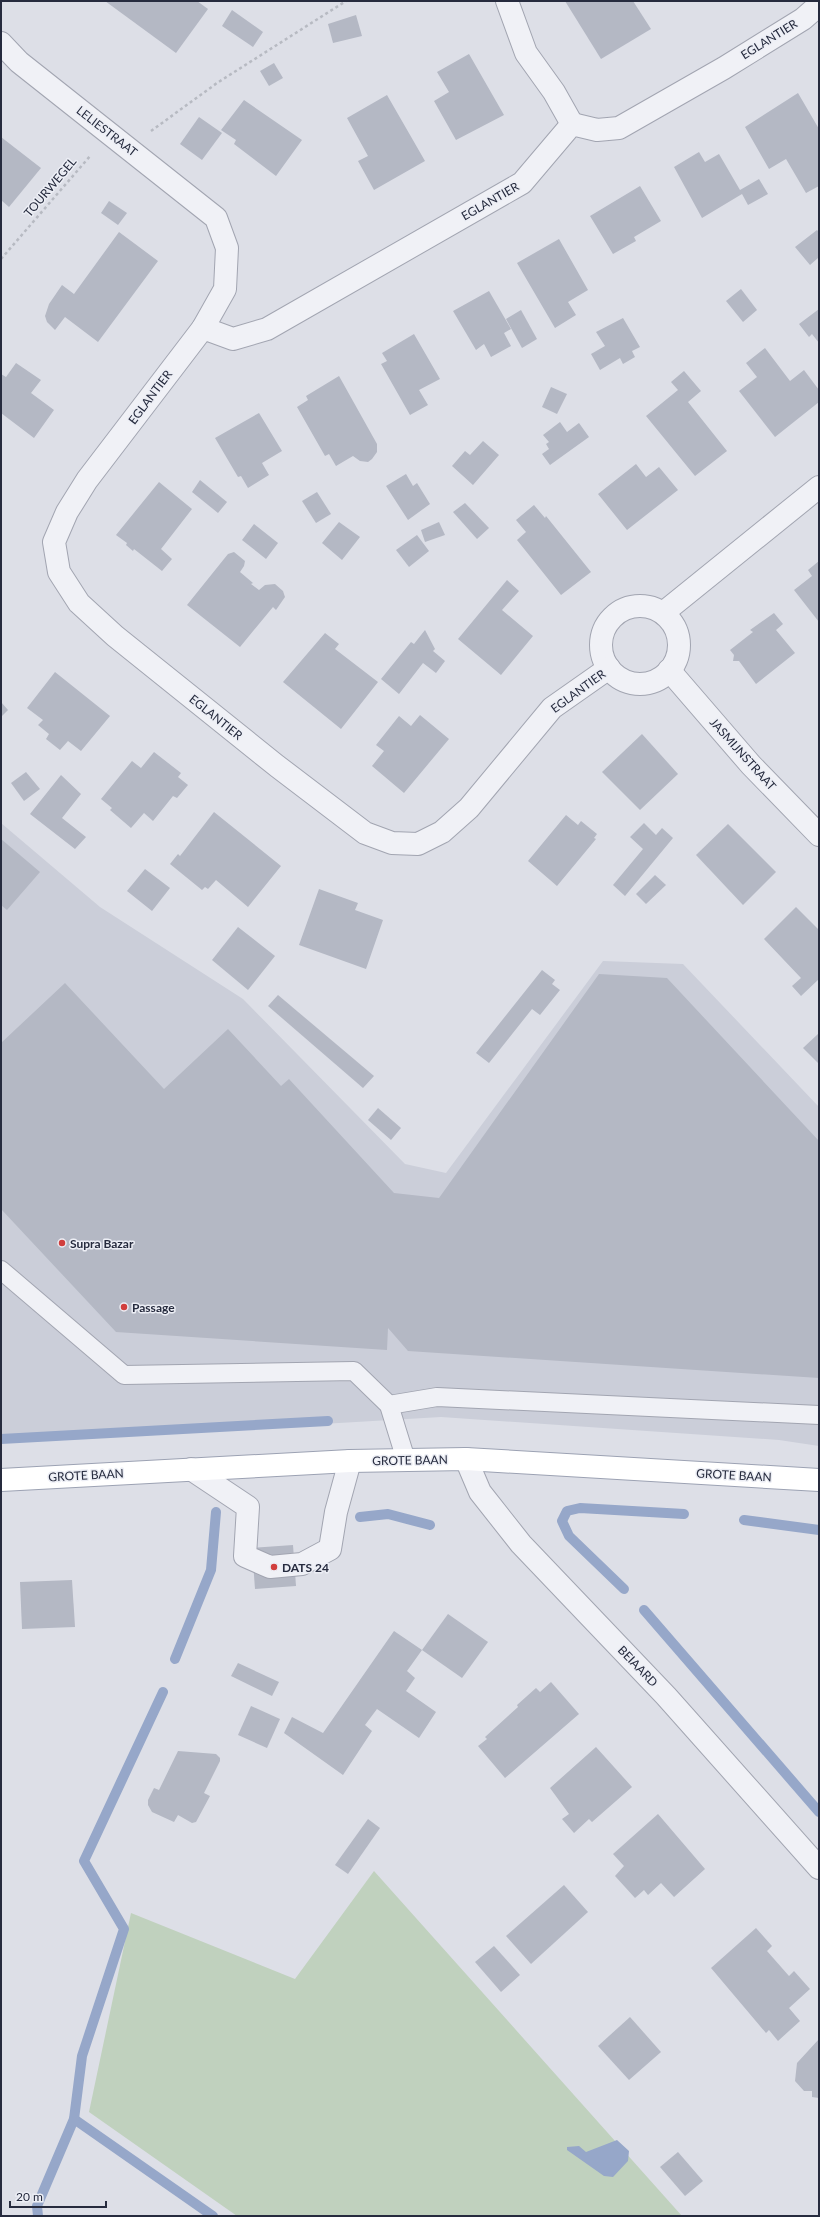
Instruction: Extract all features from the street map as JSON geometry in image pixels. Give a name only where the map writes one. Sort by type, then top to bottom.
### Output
[{"type":"main road","name":"GROTE BAAN","points":[[1,1480],[350,1462],[466,1460],[819,1480]]},
{"type":"street","points":[[507,1],[526,53],[554,92],[572,124]]},
{"type":"street","name":"EGLANTIER","points":[[202,328],[233,339],[267,329],[522,183],[572,124],[597,130],[619,128],[724,68],[803,19],[819,5]]},
{"type":"street","name":"LELIESTRAAT","points":[[1,43],[19,62],[216,218]]},
{"type":"street","name":"EGLANTIER","points":[[216,218],[227,248],[225,289],[202,328],[88,480],[67,512],[54,542],[59,572],[80,603],[115,636],[277,766],[365,833],[392,843],[418,844],[442,832],[469,808],[552,708],[609,668]]},
{"type":"street","points":[[663,613],[819,487]]},
{"type":"street","points":[[645,606],[663,613],[670,620],[678,636],[679,647],[676,660],[669,670],[654,681],[632,683],[619,677],[609,668],[601,648],[606,625],[616,613],[629,607],[645,606]]},
{"type":"street","name":"JASMIJNSTRAAT","points":[[669,670],[751,765],[819,835]]},
{"type":"street","name":"BEIAARD","points":[[466,1460],[480,1492],[521,1544],[666,1696],[819,1868]]},
{"type":"street","points":[[191,1469],[248,1507],[245,1556],[270,1567],[302,1564],[330,1549],[336,1512],[350,1462]]},
{"type":"lane","points":[[1,1270],[124,1375],[354,1371],[389,1405],[406,1460]]},
{"type":"lane","points":[[389,1405],[437,1398],[819,1415]]},
{"type":"path","name":"TOURWEGEL","points":[[1,259],[88,156],[124,144],[152,130],[217,83],[346,1]]},
{"type":"shaded area","points":[[1,823],[100,907],[243,999],[405,1164],[446,1173],[603,961],[683,964],[819,1107],[819,1446],[779,1440],[441,1417],[1,1443]]},
{"type":"green space","points":[[374,1871],[682,2216],[237,2216],[89,2112],[131,1913],[295,1979]]},
{"type":"water","points":[[617,2140],[629,2151],[628,2161],[613,2177],[604,2176],[567,2150],[567,2147],[579,2146],[586,2152]]},
{"type":"building","points":[[105,1],[197,1],[208,9],[176,53]]},
{"type":"building","points":[[565,1],[633,1],[651,29],[601,59]]},
{"type":"building","points":[[232,10],[263,32],[253,47],[222,26]]},
{"type":"building","points":[[356,15],[362,36],[333,43],[328,24]]},
{"type":"building","points":[[469,54],[504,115],[456,140],[434,101],[449,92],[437,72]]},
{"type":"building","points":[[274,63],[283,78],[269,86],[260,71]]},
{"type":"building","points":[[798,93],[819,129],[819,186],[806,193],[786,159],[769,169],[745,127]]},
{"type":"building","points":[[387,95],[425,161],[374,190],[358,161],[368,156],[347,118]]},
{"type":"building","points":[[244,100],[302,140],[276,176],[234,144],[236,140],[221,130]]},
{"type":"building","points":[[199,117],[222,133],[202,160],[180,144]]},
{"type":"building","points":[[1,137],[41,168],[9,207],[1,200]]},
{"type":"building","points":[[699,152],[705,162],[719,154],[740,190],[759,179],[768,194],[748,205],[742,194],[702,218],[674,167]]},
{"type":"building","points":[[640,186],[661,221],[634,237],[636,241],[613,254],[590,216]]},
{"type":"building","points":[[109,201],[127,213],[118,225],[101,213]]},
{"type":"building","points":[[817,230],[819,232],[819,260],[818,258],[810,265],[795,247]]},
{"type":"building","points":[[119,232],[158,261],[98,342],[65,317],[55,330],[47,322],[45,316],[49,304],[62,285],[74,294]]},
{"type":"building","points":[[559,239],[588,290],[568,302],[576,315],[555,328],[517,263]]},
{"type":"building","points":[[741,289],[757,310],[743,322],[726,301]]},
{"type":"building","points":[[489,291],[511,329],[504,333],[511,346],[491,357],[484,344],[476,350],[453,311]]},
{"type":"building","points":[[819,309],[819,343],[812,334],[809,337],[799,324]]},
{"type":"building","points":[[521,310],[537,339],[522,348],[506,319]]},
{"type":"building","points":[[623,318],[640,347],[632,351],[635,357],[623,364],[620,358],[600,370],[591,354],[605,346],[596,332]]},
{"type":"building","points":[[414,334],[440,379],[419,390],[428,405],[410,415],[381,364],[387,361],[382,353]]},
{"type":"building","points":[[765,348],[790,381],[804,370],[819,390],[819,402],[775,437],[739,391],[757,377],[746,363]]},
{"type":"building","points":[[16,363],[41,380],[31,393],[54,410],[34,438],[1,413],[1,374],[6,377]]},
{"type":"building","points":[[684,371],[701,391],[688,402],[727,451],[695,476],[646,416],[678,390],[671,382]]},
{"type":"building","points":[[339,376],[377,444],[377,452],[368,462],[360,461],[353,456],[336,466],[329,454],[325,456],[297,407],[308,400],[306,396]]},
{"type":"building","points":[[551,387],[567,394],[557,414],[542,407]]},
{"type":"building","points":[[259,413],[282,451],[262,463],[269,475],[248,488],[241,476],[238,477],[215,438]]},
{"type":"building","points":[[560,422],[567,432],[579,423],[589,437],[550,465],[542,454],[549,449],[546,444],[549,442],[543,435]]},
{"type":"building","points":[[483,441],[499,455],[473,485],[452,466],[465,451],[470,455]]},
{"type":"building","points":[[636,464],[646,477],[659,467],[678,490],[627,530],[598,494]]},
{"type":"building","points":[[406,474],[413,486],[417,483],[430,504],[408,520],[386,486]]},
{"type":"building","points":[[200,480],[227,502],[218,513],[192,492]]},
{"type":"building","points":[[159,482],[192,509],[161,549],[172,559],[162,571],[134,549],[133,551],[126,545],[127,543],[116,535]]},
{"type":"building","points":[[317,492],[331,514],[316,523],[302,501]]},
{"type":"building","points":[[465,503],[489,528],[477,539],[453,512]]},
{"type":"building","points":[[534,505],[545,518],[546,516],[591,572],[561,595],[517,540],[526,532],[516,520]]},
{"type":"building","points":[[339,522],[360,537],[342,560],[322,543]]},
{"type":"building","points":[[439,522],[445,535],[425,542],[421,530]]},
{"type":"building","points":[[254,524],[278,543],[266,559],[242,540]]},
{"type":"building","points":[[417,535],[429,551],[409,567],[396,550]]},
{"type":"building","points":[[234,552],[245,561],[240,572],[253,583],[251,584],[259,590],[265,585],[275,584],[283,591],[285,597],[276,610],[273,607],[240,647],[187,605],[228,554]]},
{"type":"building","points":[[819,561],[819,622],[794,590],[812,576],[808,570]]},
{"type":"building","points":[[507,580],[519,591],[502,610],[533,636],[501,675],[458,639]]},
{"type":"building","points":[[774,613],[783,624],[776,630],[795,653],[756,684],[739,661],[733,661],[734,655],[730,650],[753,632],[750,630]]},
{"type":"building","points":[[425,630],[435,649],[433,651],[445,661],[436,673],[423,663],[399,694],[381,679],[411,642],[414,644]]},
{"type":"building","points":[[325,633],[339,644],[335,649],[378,682],[341,729],[283,682]]},
{"type":"building","points":[[55,672],[110,716],[81,751],[68,741],[60,750],[46,739],[49,734],[38,725],[43,720],[27,708]]},
{"type":"building","points":[[1,702],[8,710],[1,717]]},
{"type":"building","points":[[420,715],[449,739],[404,793],[372,766],[384,751],[376,745],[399,716],[411,726]]},
{"type":"building","points":[[642,734],[678,774],[640,810],[602,772]]},
{"type":"building","points":[[154,752],[181,773],[178,777],[188,785],[177,798],[173,796],[153,821],[144,813],[131,828],[110,810],[112,808],[101,799],[132,761],[141,768]]},
{"type":"building","points":[[26,772],[40,789],[24,801],[11,783]]},
{"type":"building","points":[[61,775],[81,794],[62,818],[86,837],[75,849],[30,814]]},
{"type":"building","points":[[214,812],[281,866],[248,907],[216,880],[208,889],[205,887],[202,890],[170,864],[178,854],[180,856]]},
{"type":"building","points":[[566,815],[578,825],[581,821],[597,834],[594,838],[596,839],[557,886],[528,861]]},
{"type":"building","points":[[644,823],[656,835],[662,828],[673,838],[625,896],[613,885],[643,849],[630,837]]},
{"type":"building","points":[[728,824],[776,872],[743,905],[696,855]]},
{"type":"building","points":[[1,839],[40,872],[7,910],[1,905]]},
{"type":"building","points":[[145,869],[170,888],[152,911],[127,891]]},
{"type":"building","points":[[655,875],[666,885],[646,904],[636,894]]},
{"type":"building","points":[[319,889],[358,903],[355,910],[383,920],[366,969],[299,945]]},
{"type":"building","points":[[796,907],[819,930],[819,979],[801,996],[792,986],[801,978],[764,939]]},
{"type":"building","points":[[238,927],[275,956],[248,990],[212,960]]},
{"type":"building","points":[[542,970],[555,980],[552,984],[560,990],[540,1015],[532,1009],[489,1063],[476,1053]]},
{"type":"building","points":[[599,974],[667,978],[819,1141],[819,1378],[408,1351],[388,1328],[387,1350],[116,1332],[1,1209],[1,1043],[65,983],[164,1089],[228,1029],[281,1086],[289,1079],[394,1193],[439,1198]]},
{"type":"building","points":[[278,995],[374,1076],[363,1088],[268,1006]]},
{"type":"building","points":[[819,1033],[819,1064],[803,1048]]},
{"type":"building","points":[[378,1108],[401,1128],[391,1140],[368,1120]]},
{"type":"building","name":"DATS 24","points":[[293,1545],[296,1586],[255,1589],[252,1548]]},
{"type":"building","points":[[72,1580],[75,1627],[22,1629],[20,1582]]},
{"type":"building","points":[[448,1614],[488,1642],[462,1678],[422,1650]]},
{"type":"building","points":[[394,1631],[422,1650],[407,1671],[415,1678],[406,1691],[436,1712],[419,1738],[377,1709],[365,1725],[372,1731],[343,1775],[284,1733],[292,1717],[323,1733]]},
{"type":"building","points":[[238,1663],[279,1682],[272,1696],[231,1676]]},
{"type":"building","points":[[551,1682],[579,1714],[505,1778],[478,1746],[487,1739],[485,1737],[518,1707],[517,1705],[536,1688],[540,1692]]},
{"type":"building","points":[[251,1706],[280,1719],[267,1748],[238,1735]]},
{"type":"building","points":[[596,1747],[632,1787],[592,1822],[589,1819],[574,1833],[562,1819],[569,1814],[550,1788]]},
{"type":"building","points":[[178,1751],[216,1754],[220,1758],[220,1761],[204,1793],[210,1796],[196,1822],[192,1823],[178,1815],[174,1822],[152,1812],[148,1805],[148,1800],[154,1788],[159,1790]]},
{"type":"building","points":[[658,1814],[705,1869],[674,1897],[661,1883],[648,1895],[644,1890],[635,1898],[615,1876],[624,1866],[613,1854]]},
{"type":"building","points":[[368,1819],[380,1828],[348,1874],[335,1865]]},
{"type":"building","points":[[564,1885],[588,1912],[531,1964],[506,1936]]},
{"type":"building","points":[[756,1928],[772,1946],[767,1951],[789,1976],[794,1971],[810,1989],[789,2008],[800,2021],[778,2041],[769,2030],[766,2033],[711,1968]]},
{"type":"building","points":[[494,1946],[520,1975],[501,1992],[475,1962]]},
{"type":"building","points":[[630,2017],[661,2052],[629,2080],[598,2046]]},
{"type":"building","points":[[819,2039],[819,2098],[812,2097],[812,2091],[804,2091],[795,2081],[797,2063]]},
{"type":"building","points":[[678,2152],[703,2181],[685,2196],[660,2167]]},
{"type":"waterway","points":[[1,1439],[328,1421]]},
{"type":"waterway","points":[[624,1589],[569,1536],[562,1521],[567,1511],[580,1508],[684,1514]]},
{"type":"waterway","points":[[175,1659],[211,1570],[216,1512]]},
{"type":"waterway","points":[[360,1517],[388,1514],[430,1525]]},
{"type":"waterway","points":[[744,1520],[819,1530]]},
{"type":"waterway","points":[[644,1610],[819,1812]]},
{"type":"waterway","points":[[38,2216],[37,2206],[74,2119],[82,2056],[124,1929],[84,1861],[163,1692]]},
{"type":"waterway","points":[[74,2119],[213,2216]]},
{"type":"place","name":"Supra Bazar","points":[[62,1243]]},
{"type":"place","name":"Passage","points":[[124,1307]]},
{"type":"place","name":"DATS 24","points":[[274,1567]]}]
